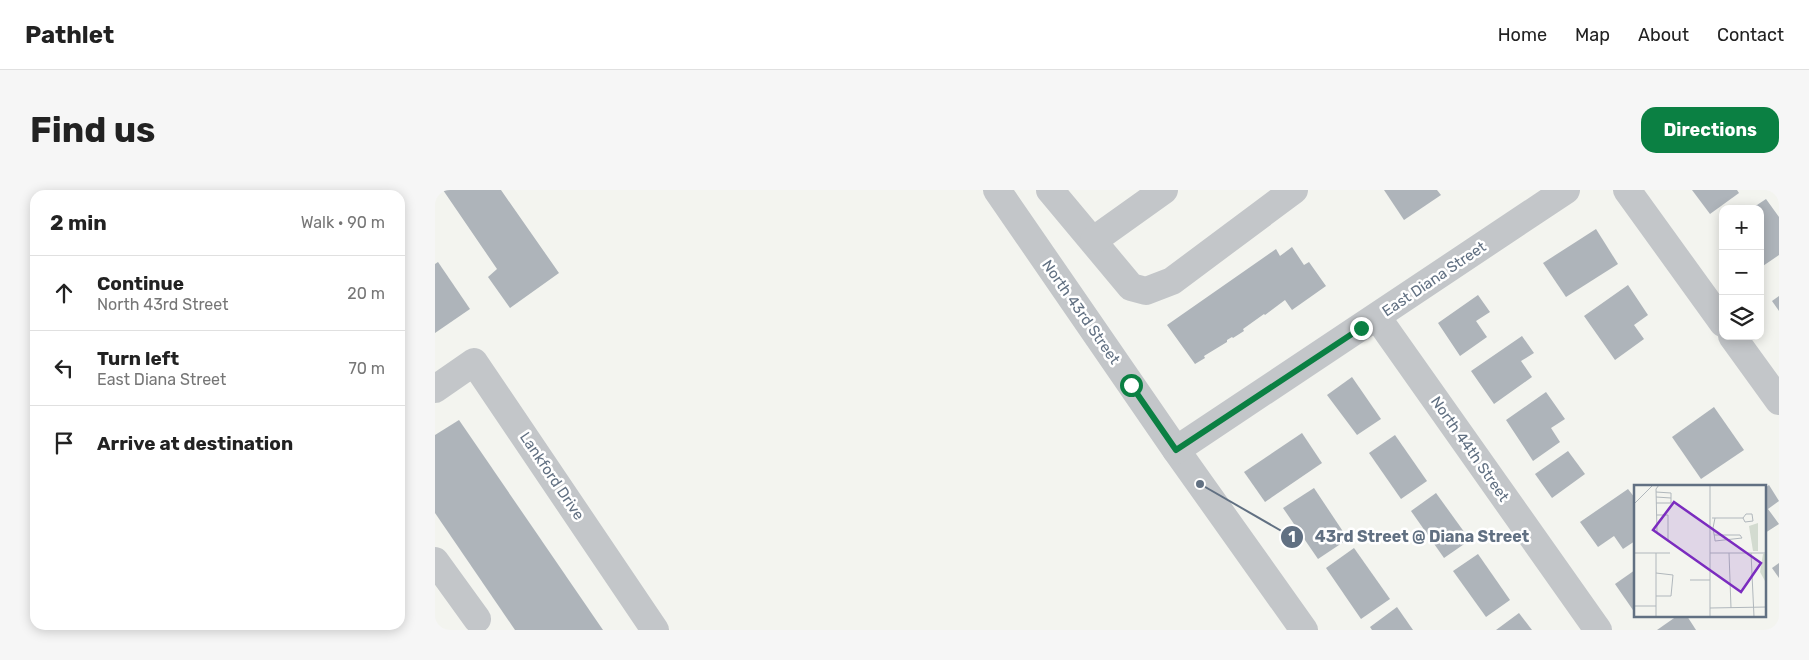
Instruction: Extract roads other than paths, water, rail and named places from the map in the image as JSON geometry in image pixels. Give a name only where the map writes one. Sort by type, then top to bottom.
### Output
[{"type":"street","name":"North 43rd Street","points":[[997,190],[1303,630]]},
{"type":"street","points":[[1051,190],[1131,287],[1146,291],[1172,281],[1295,190]]},
{"type":"street","points":[[1093,240],[1164,190]]},
{"type":"street","name":"East Diana Street","points":[[1176,450],[1566,190]]},
{"type":"street","points":[[1627,190],[1719,317]]},
{"type":"street","name":"North 44th Street","points":[[1377,317],[1598,630]]},
{"type":"street","points":[[1736,340],[1779,401]]},
{"type":"street","name":"Lankford Drive","points":[[435,389],[475,362],[655,630]]},
{"type":"street","points":[[435,560],[477,619]]},
{"type":"place","name":"43rd Street @ Diana Street","points":[[1200,484]]}]
